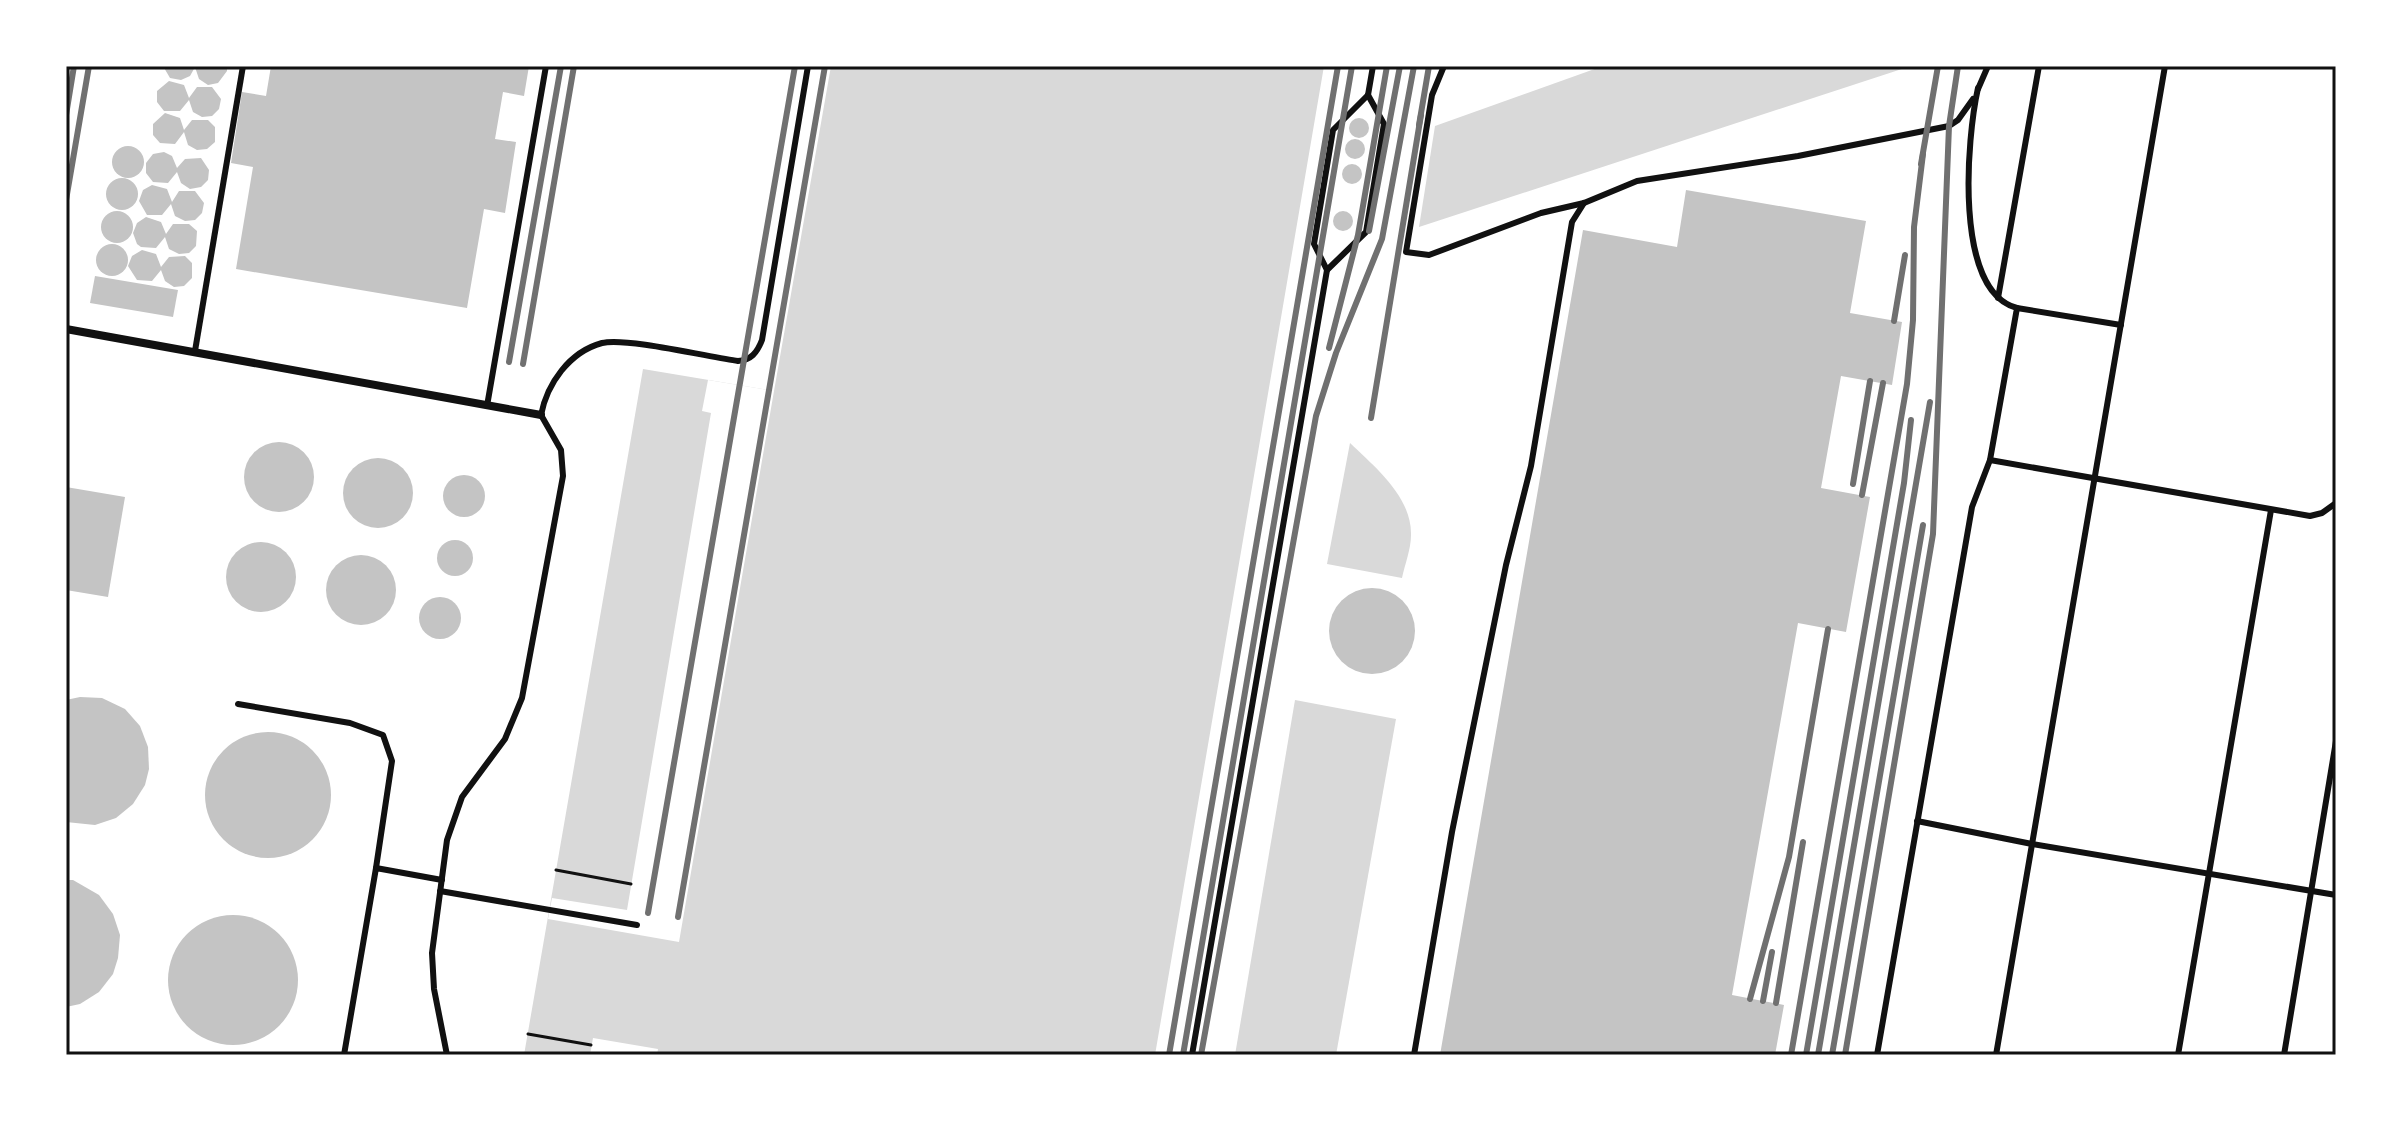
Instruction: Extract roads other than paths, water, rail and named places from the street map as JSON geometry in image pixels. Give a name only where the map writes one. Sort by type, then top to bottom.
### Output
[{"type":"street","points":[[66,329],[541,415]]},
{"type":"lane","points":[[195,351],[243,66]]},
{"type":"lane","points":[[487,406],[546,66]]},
{"type":"lane","points":[[447,1055],[434,989],[432,953],[447,840],[462,797],[505,739],[522,698],[563,476],[561,450],[541,415],[547,393],[568,364],[602,343],[626,343],[738,361],[754,355],[762,340],[808,66]]},
{"type":"lane","points":[[1327,270],[1314,244],[1333,130],[1368,95],[1373,66]]},
{"type":"lane","points":[[1444,66],[1432,95],[1406,252],[1429,255],[1541,213],[1584,203],[1637,181],[1798,156],[1949,126],[1966,110],[1988,66]]},
{"type":"lane","points":[[1998,298],[2039,66]]},
{"type":"lane","points":[[1996,1055],[2165,66]]},
{"type":"lane","points":[[1978,88],[1969,142],[1969,208],[1988,283],[1998,298],[2017,308],[2121,325]]},
{"type":"lane","points":[[1192,1055],[1327,270],[1366,232],[1384,124],[1368,95]]},
{"type":"lane","points":[[1414,1055],[1452,832],[1506,565],[1531,466],[1572,222],[1584,203]]},
{"type":"lane","points":[[1877,1055],[1972,507],[1990,460],[2017,308]]},
{"type":"lane","points":[[1990,460],[2310,516],[2322,513],[2336,503]]},
{"type":"lane","points":[[2178,1055],[2271,510]]},
{"type":"lane","points":[[238,704],[350,723],[383,735],[392,761],[344,1055]]},
{"type":"lane","points":[[2284,1055],[2336,741]]},
{"type":"lane","points":[[1917,821],[2032,844],[2336,895]]},
{"type":"lane","points":[[376,868],[442,880]]},
{"type":"lane","points":[[440,891],[637,925]]},
{"type":"railway","points":[[66,115],[74,66]]},
{"type":"railway","points":[[66,200],[89,66]]},
{"type":"railway","points":[[509,362],[561,66]]},
{"type":"railway","points":[[523,364],[574,66]]},
{"type":"railway","points":[[648,913],[795,66]]},
{"type":"railway","points":[[678,917],[825,66]]},
{"type":"railway","points":[[1169,1055],[1338,66]]},
{"type":"railway","points":[[1183,1055],[1352,66]]},
{"type":"railway","points":[[1329,348],[1358,235],[1387,66]]},
{"type":"railway","points":[[1369,231],[1400,66]]},
{"type":"railway","points":[[1201,1055],[1316,416],[1336,353],[1382,239],[1414,66]]},
{"type":"railway","points":[[1419,125],[1429,66]]},
{"type":"railway","points":[[1921,164],[1938,66]]},
{"type":"railway","points":[[1845,1055],[1933,534],[1949,126],[1958,66]]},
{"type":"railway","points":[[1371,418],[1421,115]]},
{"type":"railway","points":[[1791,1055],[1907,384],[1913,320],[1914,227],[1923,154]]},
{"type":"railway","points":[[1894,321],[1905,255]]},
{"type":"railway","points":[[1853,484],[1870,381]]},
{"type":"railway","points":[[1862,495],[1883,383]]},
{"type":"railway","points":[[1818,1055],[1930,402]]},
{"type":"railway","points":[[1806,1055],[1904,483],[1911,420]]},
{"type":"railway","points":[[1832,1055],[1923,525]]},
{"type":"railway","points":[[1750,999],[1789,857],[1828,629]]},
{"type":"railway","points":[[1776,1003],[1803,842]]},
{"type":"railway","points":[[1763,1001],[1772,952]]}]
